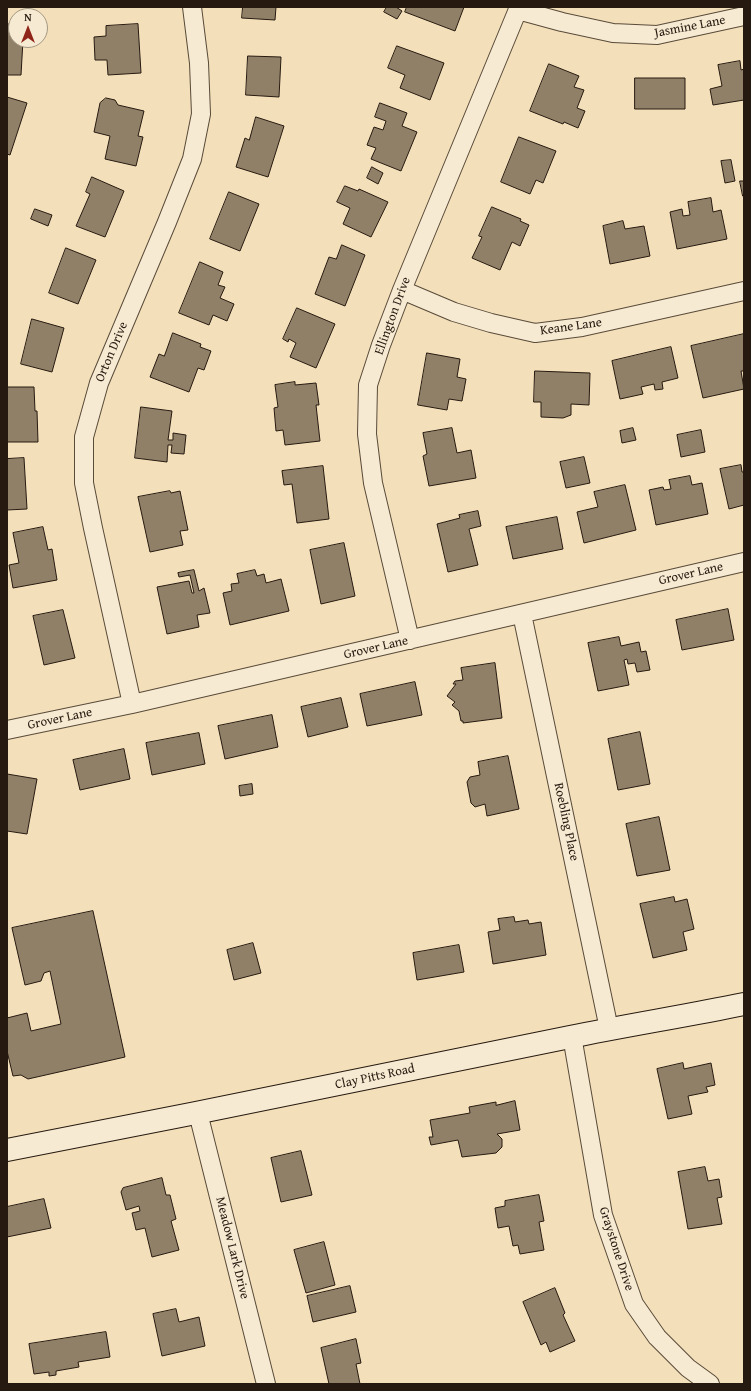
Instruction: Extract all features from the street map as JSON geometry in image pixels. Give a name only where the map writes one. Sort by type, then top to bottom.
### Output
[{"type":"street","name":"Orton Drive","points":[[132,704],[84,483],[84,436],[99,383],[192,159],[201,114],[199,63],[192,7]]},
{"type":"street","name":"Jasmine Lane","points":[[518,8],[562,22],[613,33],[657,35],[744,16]]},
{"type":"street","name":"Ellington Drive","points":[[410,640],[373,483],[367,434],[368,385],[381,345],[402,290],[518,8]]},
{"type":"street","name":"Keane Lane","points":[[402,290],[454,312],[491,323],[535,333],[582,327],[744,291]]},
{"type":"street","name":"Grover Lane","points":[[7,730],[132,704],[744,562]]},
{"type":"street","name":"Roebling Place","points":[[522,614],[609,1029]]},
{"type":"street","name":"Clay Pitts Road","points":[[7,1150],[198,1113],[572,1036],[744,1004]]},
{"type":"street","name":"Graystone Drive","points":[[572,1036],[603,1215],[634,1304],[657,1337],[688,1368],[710,1384]]},
{"type":"street","name":"Meadow Lark Drive","points":[[198,1113],[266,1384]]},
{"type":"building","points":[[243,7],[276,7],[275,20],[242,18]]},
{"type":"building","points":[[387,7],[396,7],[402,11],[397,19],[384,12]]},
{"type":"building","points":[[407,7],[464,7],[455,31],[405,12]]},
{"type":"building","points":[[8,24],[8,48],[23,48],[21,75],[7,75]]},
{"type":"building","points":[[138,24],[141,73],[108,75],[107,60],[95,60],[94,37],[106,36],[106,26]]},
{"type":"building","points":[[397,46],[444,63],[430,100],[400,88],[405,75],[388,68]]},
{"type":"building","points":[[248,56],[281,57],[279,97],[246,95]]},
{"type":"building","points":[[740,61],[741,70],[744,69],[744,100],[713,105],[710,89],[722,86],[718,65]]},
{"type":"building","points":[[549,64],[579,76],[574,87],[584,90],[577,108],[585,111],[578,128],[564,122],[563,124],[530,111]]},
{"type":"building","points":[[635,78],[685,78],[685,109],[635,109]]},
{"type":"building","points":[[7,97],[27,103],[10,155],[7,154]]},
{"type":"building","points":[[106,98],[115,100],[118,105],[144,111],[138,136],[143,137],[136,166],[105,159],[110,136],[94,132],[100,103]]},
{"type":"building","points":[[380,103],[407,113],[402,126],[417,132],[401,171],[371,159],[376,148],[367,145],[374,127],[383,130],[386,121],[375,117]]},
{"type":"building","points":[[256,117],[284,126],[268,177],[236,167],[245,138],[249,140]]},
{"type":"building","points":[[519,137],[556,151],[543,183],[536,180],[530,194],[501,182]]},
{"type":"building","points":[[731,160],[735,181],[725,183],[721,161]]},
{"type":"building","points":[[372,167],[383,173],[378,184],[367,178]]},
{"type":"building","points":[[92,177],[124,191],[105,237],[76,226],[90,194],[86,192]]},
{"type":"building","points":[[740,181],[744,181],[744,196],[743,196]]},
{"type":"building","points":[[345,186],[358,191],[359,189],[388,202],[371,237],[343,224],[350,208],[337,202]]},
{"type":"building","points":[[229,192],[259,204],[240,251],[210,239]]},
{"type":"building","points":[[711,198],[713,212],[721,210],[727,239],[677,249],[670,212],[682,209],[683,216],[690,215],[688,202]]},
{"type":"building","points":[[492,207],[521,219],[520,221],[529,225],[520,246],[512,242],[500,270],[472,258],[482,237],[479,236]]},
{"type":"building","points":[[35,209],[52,215],[48,226],[31,219]]},
{"type":"building","points":[[623,221],[625,229],[644,226],[650,256],[610,264],[603,226]]},
{"type":"building","points":[[342,245],[365,255],[345,306],[315,294],[329,257],[336,259]]},
{"type":"building","points":[[66,248],[96,260],[78,304],[49,293]]},
{"type":"building","points":[[200,262],[223,272],[218,285],[225,287],[220,298],[234,304],[227,321],[213,315],[209,325],[179,313]]},
{"type":"building","points":[[297,308],[335,324],[316,368],[290,357],[296,343],[289,339],[288,342],[283,339]]},
{"type":"building","points":[[32,319],[64,328],[52,372],[21,364]]},
{"type":"building","points":[[173,333],[201,344],[200,347],[211,351],[204,370],[198,368],[189,392],[150,377],[159,354],[164,356]]},
{"type":"building","points":[[744,334],[744,371],[741,371],[744,389],[703,398],[691,346]]},
{"type":"building","points":[[671,347],[678,378],[662,382],[663,389],[655,390],[654,384],[641,387],[643,394],[620,399],[612,361]]},
{"type":"building","points":[[427,353],[460,359],[457,377],[466,379],[462,401],[449,399],[447,410],[418,405]]},
{"type":"building","points":[[535,371],[590,373],[589,405],[571,404],[571,415],[563,418],[541,417],[541,402],[534,402]]},
{"type":"building","points":[[295,382],[295,385],[316,383],[319,405],[316,405],[320,441],[285,445],[283,430],[276,431],[274,408],[278,407],[275,385]]},
{"type":"building","points":[[7,387],[34,387],[35,411],[37,411],[38,442],[7,442]]},
{"type":"building","points":[[141,407],[172,411],[168,440],[173,440],[173,433],[186,435],[184,454],[171,453],[172,445],[168,445],[167,462],[135,458]]},
{"type":"building","points":[[452,428],[457,453],[471,450],[476,478],[429,486],[423,456],[427,454],[423,433]]},
{"type":"building","points":[[633,428],[636,440],[622,443],[620,431]]},
{"type":"building","points":[[701,430],[705,452],[681,457],[677,435]]},
{"type":"building","points":[[584,457],[590,483],[566,488],[560,462]]},
{"type":"building","points":[[24,458],[27,509],[7,510],[7,459]]},
{"type":"building","points":[[741,465],[742,472],[744,472],[744,505],[729,509],[720,469]]},
{"type":"building","points":[[323,466],[329,519],[297,523],[292,484],[284,485],[282,471]]},
{"type":"building","points":[[690,476],[692,485],[702,483],[708,514],[656,525],[649,490],[663,487],[664,490],[671,489],[669,480]]},
{"type":"building","points":[[625,485],[636,530],[584,543],[577,512],[598,507],[594,492]]},
{"type":"building","points":[[170,491],[171,493],[180,491],[188,530],[180,531],[183,545],[150,552],[138,497]]},
{"type":"building","points":[[478,511],[481,526],[469,529],[478,565],[448,572],[437,524],[460,518],[459,515]]},
{"type":"building","points":[[557,517],[563,549],[513,559],[506,527]]},
{"type":"building","points":[[43,527],[48,550],[52,549],[57,580],[13,588],[9,565],[19,563],[13,533]]},
{"type":"building","points":[[344,543],[355,596],[321,604],[310,550]]},
{"type":"building","points":[[194,570],[199,591],[204,588],[210,613],[197,615],[199,627],[167,634],[157,587],[189,581],[192,593],[194,593],[190,575],[179,577],[178,573]]},
{"type":"building","points":[[255,570],[257,576],[264,574],[266,583],[281,579],[289,611],[230,625],[223,593],[232,591],[231,584],[239,583],[237,574]]},
{"type":"building","points":[[728,609],[734,640],[682,650],[676,620]]},
{"type":"building","points":[[63,610],[75,658],[44,665],[33,616]]},
{"type":"building","points":[[619,637],[621,646],[639,642],[641,652],[646,651],[650,670],[637,672],[635,663],[628,664],[627,659],[624,660],[629,685],[598,691],[588,643]]},
{"type":"building","points":[[495,663],[502,718],[463,723],[463,721],[461,721],[459,711],[452,705],[455,702],[447,696],[456,684],[453,684],[455,681],[463,680],[461,668]]},
{"type":"building","points":[[415,682],[422,715],[367,726],[360,694]]},
{"type":"building","points":[[341,698],[348,727],[308,737],[301,707]]},
{"type":"building","points":[[272,715],[278,747],[225,759],[218,726]]},
{"type":"building","points":[[640,732],[650,784],[618,790],[608,739]]},
{"type":"building","points":[[199,733],[205,764],[152,775],[146,743]]},
{"type":"building","points":[[124,749],[130,779],[80,790],[73,760]]},
{"type":"building","points":[[508,756],[519,809],[487,816],[485,804],[475,807],[471,803],[467,782],[470,777],[480,775],[478,762]]},
{"type":"building","points":[[7,774],[37,779],[27,834],[7,831]]},
{"type":"building","points":[[252,784],[253,794],[240,796],[239,786]]},
{"type":"building","points":[[659,817],[670,870],[637,876],[626,824]]},
{"type":"building","points":[[674,897],[675,902],[687,899],[694,929],[683,932],[687,950],[653,958],[640,904]]},
{"type":"building","points":[[93,911],[125,1057],[28,1079],[21,1075],[13,1076],[7,1051],[7,1018],[27,1013],[31,1031],[61,1024],[50,971],[44,973],[41,981],[25,985],[12,928]]},
{"type":"building","points":[[514,917],[515,922],[528,920],[529,924],[541,922],[546,955],[493,964],[488,932],[500,930],[498,919]]},
{"type":"building","points":[[253,943],[261,973],[234,980],[227,950]]},
{"type":"building","points":[[459,945],[464,972],[417,980],[413,953]]},
{"type":"building","points":[[683,1063],[684,1069],[711,1063],[715,1085],[706,1087],[708,1092],[688,1096],[692,1114],[668,1119],[657,1069]]},
{"type":"building","points":[[515,1101],[520,1130],[497,1134],[502,1139],[502,1147],[496,1153],[462,1157],[458,1140],[431,1145],[429,1137],[433,1137],[430,1120],[470,1113],[469,1107],[496,1102],[496,1105]]},
{"type":"building","points":[[301,1151],[312,1195],[281,1202],[271,1158]]},
{"type":"building","points":[[705,1167],[708,1181],[719,1179],[722,1197],[717,1198],[722,1224],[688,1229],[678,1172]]},
{"type":"building","points":[[162,1178],[166,1195],[170,1195],[176,1219],[171,1221],[179,1250],[152,1257],[145,1228],[136,1230],[132,1213],[140,1211],[139,1206],[126,1210],[121,1192],[123,1188]]},
{"type":"building","points":[[539,1195],[544,1221],[539,1222],[544,1250],[520,1254],[518,1245],[513,1246],[509,1226],[498,1228],[495,1208],[505,1206],[505,1201]]},
{"type":"building","points":[[44,1199],[51,1228],[7,1237],[7,1207]]},
{"type":"building","points":[[324,1242],[335,1285],[306,1293],[294,1250]]},
{"type":"building","points":[[350,1286],[356,1312],[313,1322],[307,1296]]},
{"type":"building","points":[[555,1288],[565,1313],[563,1315],[575,1341],[550,1352],[546,1342],[541,1345],[523,1302]]},
{"type":"building","points":[[176,1309],[179,1322],[199,1317],[205,1346],[162,1356],[153,1314]]},
{"type":"building","points":[[106,1332],[110,1357],[78,1362],[79,1367],[56,1371],[56,1375],[49,1376],[49,1372],[34,1374],[29,1344]]},
{"type":"building","points":[[356,1339],[361,1363],[356,1364],[360,1384],[329,1384],[321,1348]]}]
